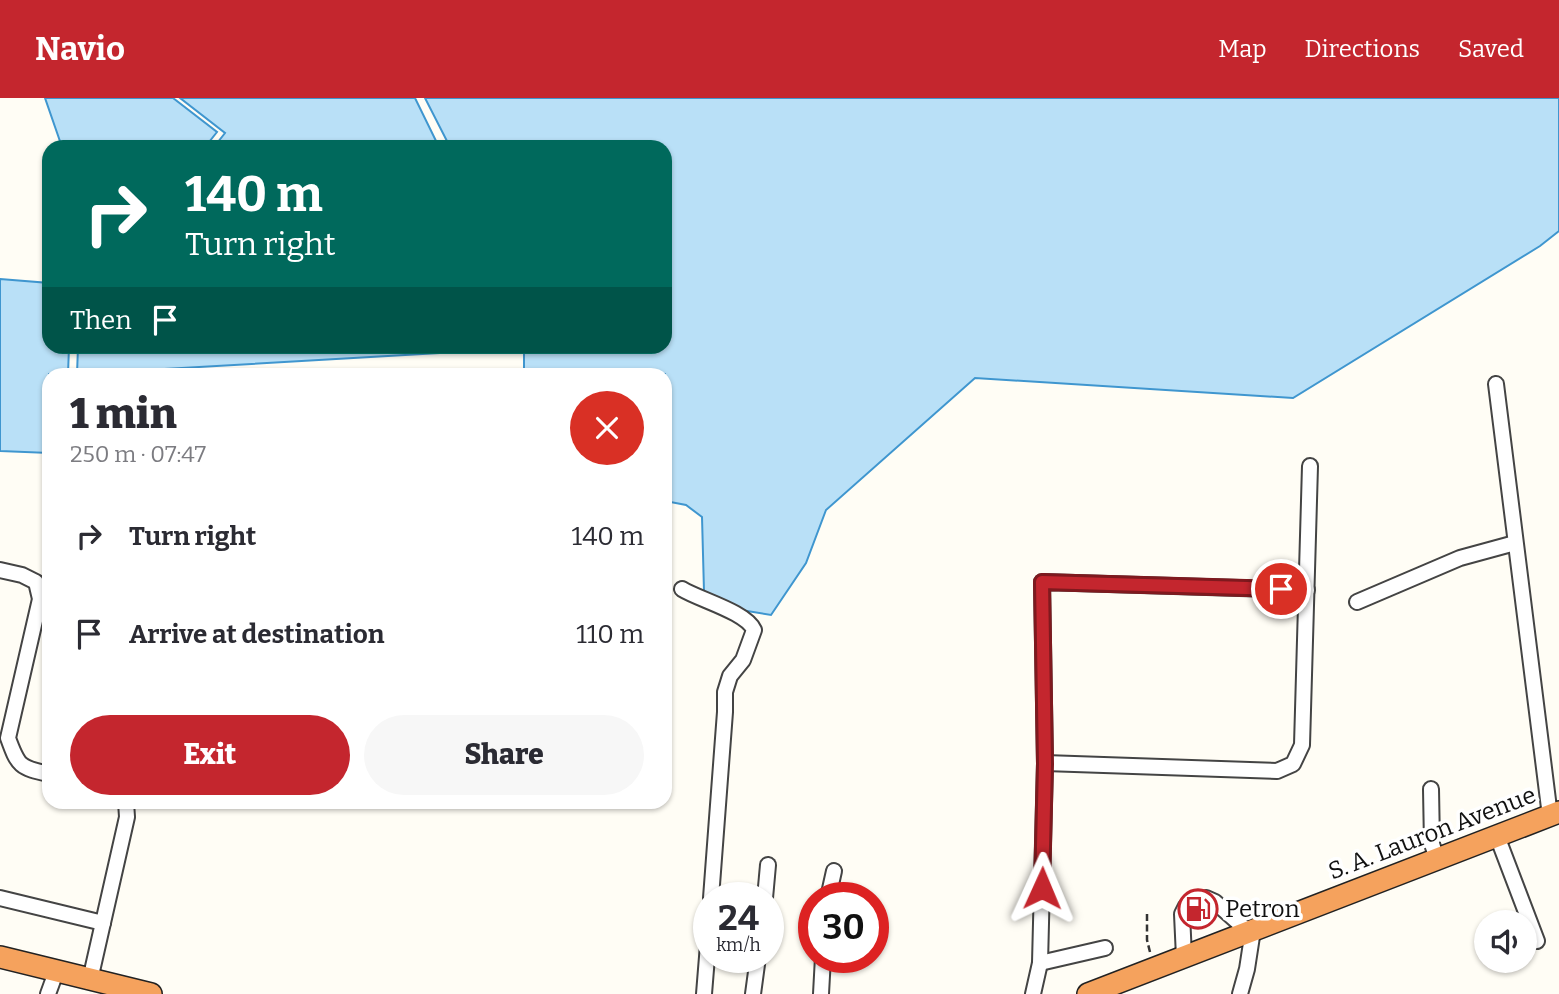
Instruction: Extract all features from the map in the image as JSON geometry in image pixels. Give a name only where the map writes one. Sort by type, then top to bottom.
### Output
[{"type":"highway","name":"S. A. Lauron Avenue","points":[[1088,994],[1554,814]]},
{"type":"highway","points":[[0,957],[151,994]]},
{"type":"street","points":[[1496,384],[1514,543],[1554,814]]},
{"type":"street","points":[[1045,764],[1277,771],[1293,764],[1302,745],[1310,466]]},
{"type":"street","points":[[1357,602],[1460,558],[1514,543]]},
{"type":"street","points":[[0,570],[22,575],[36,582],[40,599],[8,738],[16,760],[30,770],[42,773]]},
{"type":"street","points":[[1033,994],[1040,963],[1045,764],[1042,582],[1307,590]]},
{"type":"street","points":[[682,589],[749,621],[754,630],[743,660],[730,676],[725,692],[712,882]]},
{"type":"street","points":[[1431,789],[1432,844],[1437,859]]},
{"type":"street","points":[[90,980],[127,817],[126,809]]},
{"type":"street","points":[[1497,836],[1525,910]]},
{"type":"street","points":[[766,882],[768,865]]},
{"type":"street","points":[[832,882],[834,871]]},
{"type":"street","points":[[0,898],[103,923]]},
{"type":"street","points":[[1206,898],[1251,931],[1247,968],[1240,994]]},
{"type":"street","points":[[1184,957],[1182,914],[1186,905]]},
{"type":"street","points":[[1040,963],[1105,948]]},
{"type":"street","points":[[48,994],[56,972]]},
{"type":"street","points":[[704,994],[706,973]]},
{"type":"street","points":[[753,994],[756,973]]},
{"type":"street","points":[[821,994],[822,973]]},
{"type":"path","points":[[1147,914],[1146,940],[1156,968]]},
{"type":"water","points":[[45,98],[173,98],[217,132],[211,140],[60,140]]},
{"type":"water","points":[[180,98],[415,98],[436,140],[220,140],[225,133]]},
{"type":"water","points":[[425,98],[1559,98],[1559,231],[1540,246],[1293,398],[975,378],[826,510],[806,563],[771,615],[729,608],[704,591],[702,517],[686,505],[672,502],[672,368],[524,368],[524,354],[672,354],[672,140],[446,140]]},
{"type":"water","points":[[0,279],[42,282],[42,354],[69,354],[68,368],[42,368],[42,453],[0,451]]},
{"type":"water","points":[[78,354],[422,354],[181,368],[77,368]]},
{"type":"tunnel","points":[[1186,906],[1195,899],[1206,898]]},
{"type":"place","name":"Petron","points":[[1198,909]]},
{"type":"route","points":[[1042,888],[1045,764],[1042,582],[1281,589]]}]
